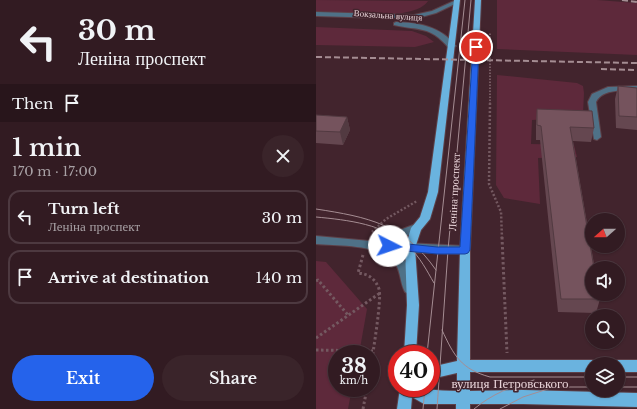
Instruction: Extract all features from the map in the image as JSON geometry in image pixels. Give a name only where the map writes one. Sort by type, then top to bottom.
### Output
[{"type":"main road","name":"Леніна проспект","points":[[463,403],[465,250],[478,0]]},
{"type":"main road","name":"Леніна проспект","points":[[411,345],[413,305],[410,248],[416,228],[425,219],[433,192],[457,1]]},
{"type":"main road","name":"вулиця Петровського","points":[[440,370],[463,366],[585,366]]},
{"type":"main road","points":[[625,366],[637,366]]},
{"type":"main road","points":[[404,409],[406,397]]},
{"type":"main road","name":"вулиця Петровського","points":[[424,397],[463,403],[523,397],[637,400]]},
{"type":"street","name":"Вокзальна вулиця","points":[[316,14],[414,17],[434,12],[457,1]]},
{"type":"street","name":"Вокзальна вулиця","points":[[316,20],[420,26],[437,32],[452,46]]},
{"type":"street","points":[[597,137],[592,102],[595,96],[608,89],[637,88]]},
{"type":"street","points":[[366,245],[416,228]]},
{"type":"street","points":[[316,240],[437,250],[465,250]]},
{"type":"street","points":[[366,245],[385,249],[393,253],[399,260],[405,273],[413,305]]},
{"type":"path","points":[[490,31],[489,184],[501,212],[508,366]]},
{"type":"path","points":[[358,273],[366,273],[373,277],[378,284],[380,293],[375,345]]},
{"type":"path","points":[[316,281],[318,280],[348,315]]},
{"type":"path","points":[[316,338],[380,293]]},
{"type":"path","points":[[316,356],[317,350],[328,350]]},
{"type":"path","points":[[363,409],[365,397]]},
{"type":"shaded area","points":[[316,0],[428,1],[420,8],[408,12],[376,15],[316,11]]},
{"type":"shaded area","points":[[497,0],[597,0],[637,3],[637,55],[497,49]]},
{"type":"shaded area","points":[[316,27],[412,31],[426,36],[434,42],[415,47],[316,45]]},
{"type":"shaded area","points":[[497,75],[577,83],[583,86],[583,114],[570,118],[532,120],[531,144],[574,145],[577,157],[538,158],[540,204],[504,198],[496,185]]},
{"type":"shaded area","points":[[316,261],[326,262],[367,309],[361,345],[328,345],[328,397],[350,397],[348,409],[316,409]]},
{"type":"building","points":[[618,86],[637,88],[637,117],[619,116]]},
{"type":"building","points":[[537,109],[592,111],[594,128],[570,127],[585,215],[585,253],[591,253],[593,261],[585,261],[585,299],[561,299],[541,126],[537,125]]},
{"type":"building","points":[[316,115],[347,117],[340,132],[316,131]]},
{"type":"tram line","points":[[428,345],[465,0]]},
{"type":"tram line","points":[[442,331],[448,250],[471,0]]},
{"type":"tram line","points":[[316,209],[352,215],[384,225],[411,242],[424,254],[436,270]]},
{"type":"tram line","points":[[316,217],[366,224],[389,233],[399,239],[417,255],[434,283]]},
{"type":"tram line","points":[[437,409],[442,331]]},
{"type":"tram line","points":[[442,331],[450,347],[460,360],[472,370],[480,374],[490,377],[585,377]]},
{"type":"tram line","points":[[625,377],[637,377]]},
{"type":"tram line","points":[[474,409],[502,391],[534,380]]},
{"type":"tram line","points":[[500,409],[523,397],[554,387],[585,387]]},
{"type":"tram line","points":[[625,387],[637,387]]},
{"type":"tram line","points":[[423,409],[424,397]]},
{"type":"railway","points":[[622,0],[637,2]]},
{"type":"railway","points":[[316,57],[637,63]]},
{"type":"railway","points":[[601,69],[637,70]]},
{"type":"route","points":[[389,246],[437,250],[465,250],[476,47]]}]
